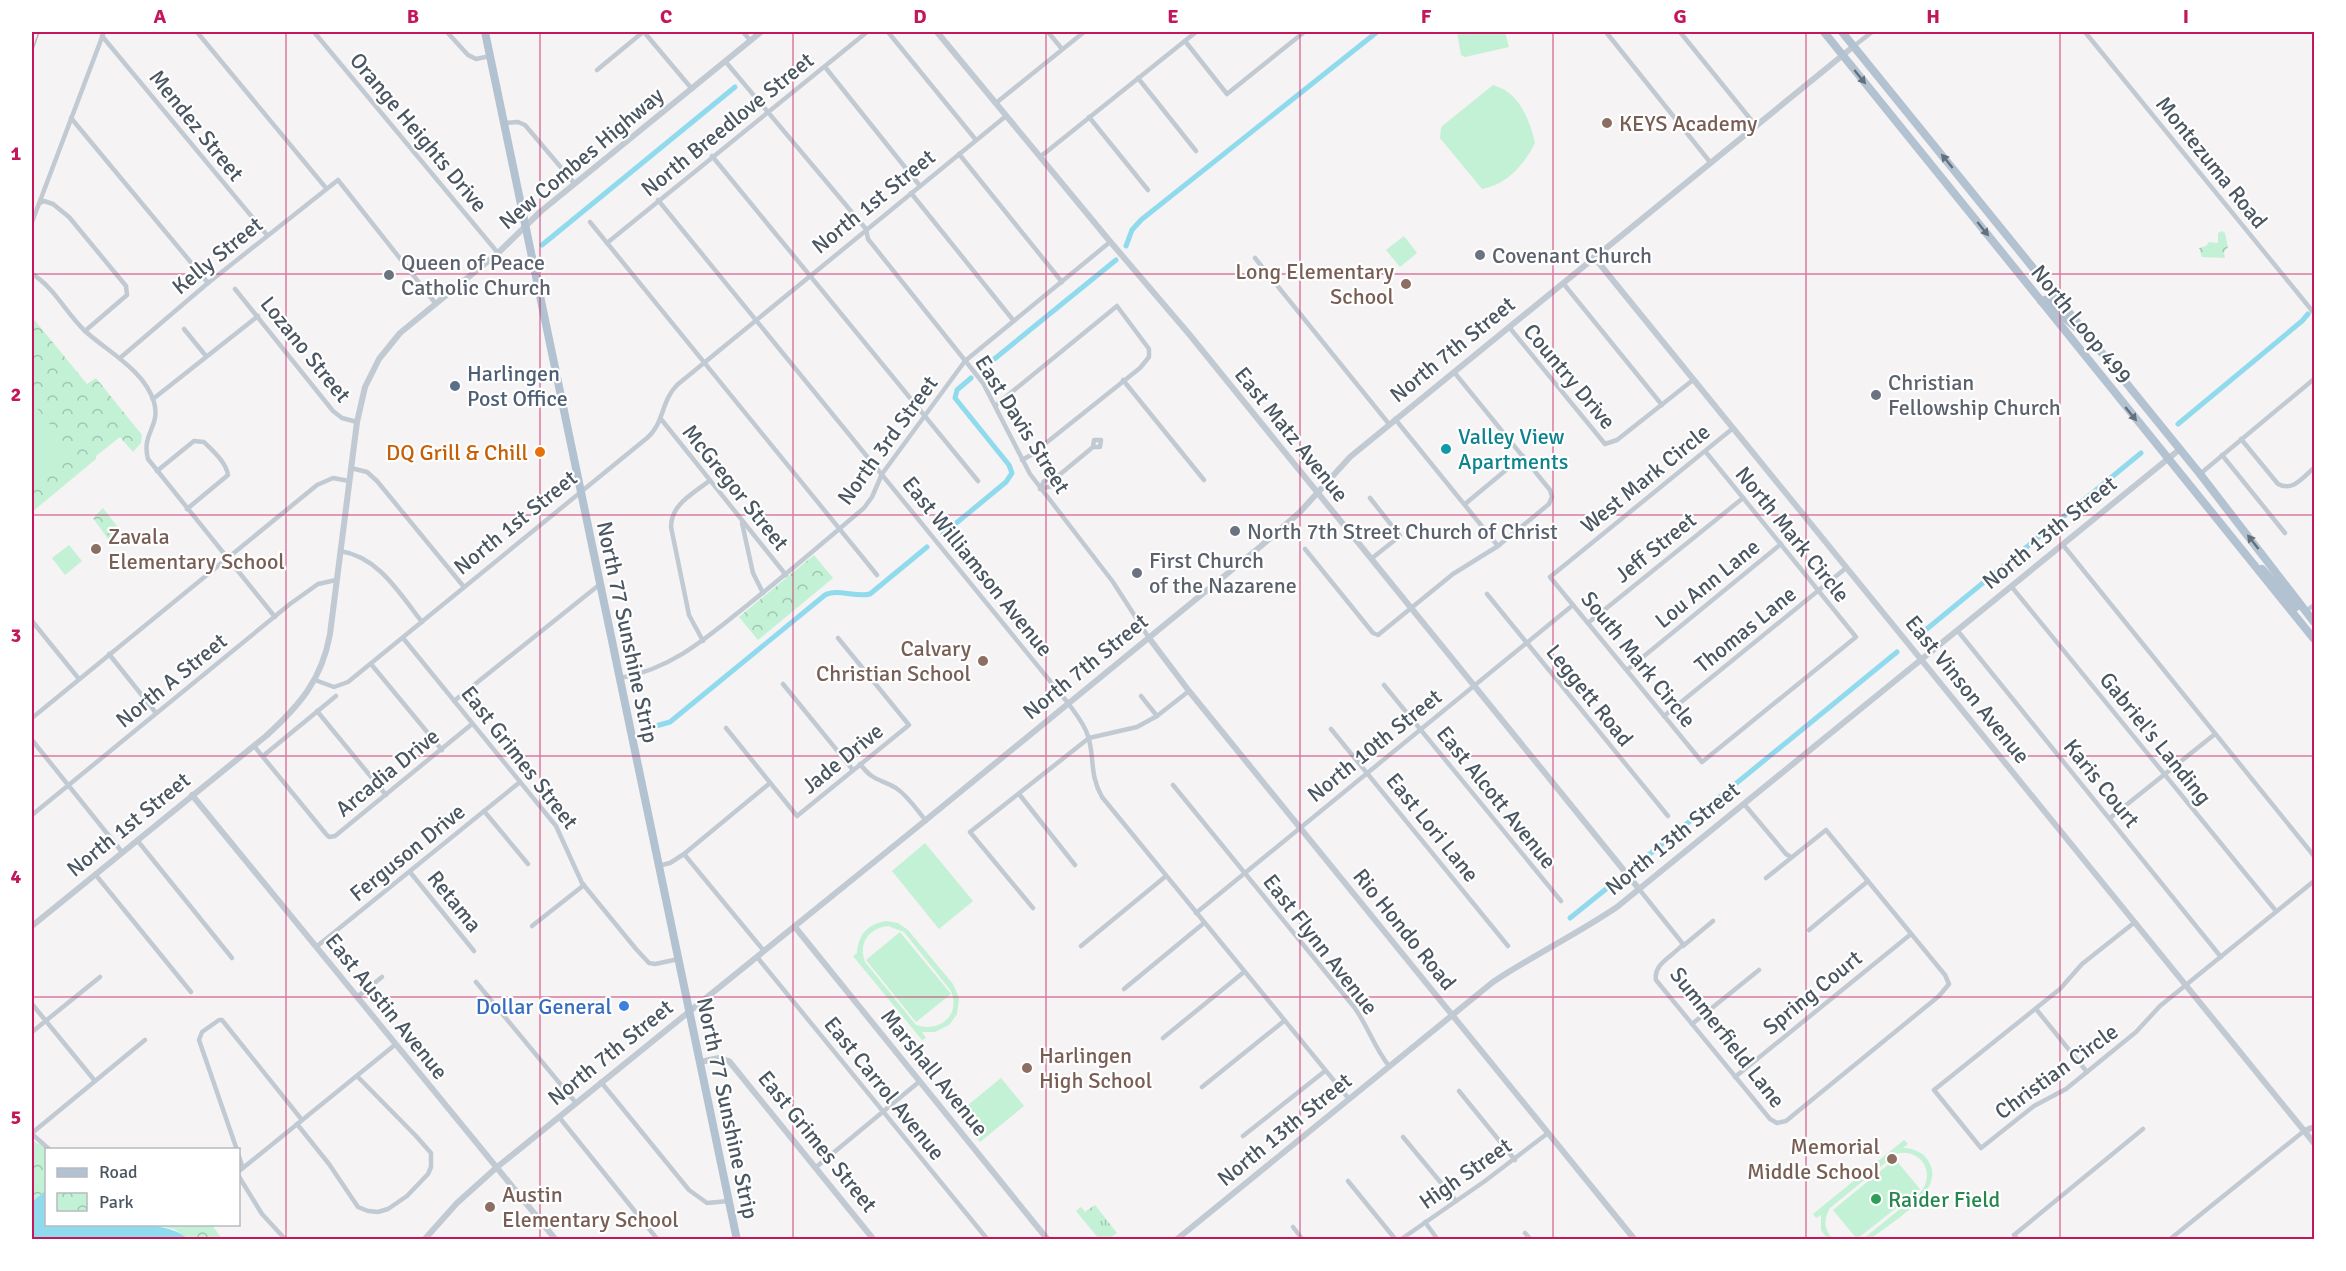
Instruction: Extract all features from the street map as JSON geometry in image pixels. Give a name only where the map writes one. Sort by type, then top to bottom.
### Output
[{"type":"main road","name":"North 77 Sunshine Strip","points":[[485,32],[737,1239]]},
{"type":"main road","name":"North Loop 499","points":[[1824,32],[2314,639]]},
{"type":"main road","name":"North Loop 499","points":[[1842,32],[2180,449],[2314,622]]},
{"type":"main road","points":[[2041,302],[2043,299],[2049,299],[2070,323],[2090,338]]},
{"type":"main road","points":[[2247,556],[2268,574],[2301,612],[2306,611]]},
{"type":"street","points":[[197,32],[326,188]]},
{"type":"street","name":"Orange Heights Drive","points":[[314,32],[498,253]]},
{"type":"street","points":[[447,32],[468,55],[476,59],[490,56]]},
{"type":"street","points":[[597,70],[644,32],[692,89]]},
{"type":"street","points":[[743,32],[750,40]]},
{"type":"street","name":"New Combes Highway","points":[[315,681],[328,643],[357,422],[365,387],[379,359],[400,333],[498,253],[540,212],[761,32]]},
{"type":"street","name":"North Breedlove Street","points":[[607,243],[867,32]]},
{"type":"street","points":[[888,32],[976,140]]},
{"type":"street","name":"East Matz Avenue","points":[[938,32],[1110,242],[1155,292],[1639,889]]},
{"type":"street","points":[[1048,32],[1062,49]]},
{"type":"street","points":[[996,103],[1084,32]]},
{"type":"street","points":[[1040,157],[1196,32]]},
{"type":"street","points":[[1185,41],[1227,94],[1302,32]]},
{"type":"street","points":[[1606,32],[1710,162]]},
{"type":"street","points":[[1680,32],[1756,126]]},
{"type":"street","points":[[1854,46],[1872,32]]},
{"type":"street","name":"Montezuma Road","points":[[2085,32],[2314,313]]},
{"type":"street","points":[[32,222],[103,34]]},
{"type":"street","name":"Mendez Street","points":[[103,34],[267,236]]},
{"type":"street","name":"North 7th Street","points":[[424,1239],[457,1203],[496,1168],[926,821],[1290,522],[1347,460],[1389,424],[1854,46]]},
{"type":"street","name":"East Davis Street","points":[[725,61],[866,230],[868,239],[983,383],[1022,460],[1040,489],[1113,582],[1149,638]]},
{"type":"street","points":[[825,67],[920,186]]},
{"type":"street","points":[[1138,78],[1196,152]]},
{"type":"street","name":"North 1st Street","points":[[32,926],[254,746],[300,704],[315,681],[331,687],[340,686],[371,664],[653,433],[661,419],[665,402],[671,391],[1006,116]]},
{"type":"street","points":[[1089,117],[1148,190]]},
{"type":"street","points":[[71,118],[208,283]]},
{"type":"street","points":[[503,123],[518,122],[525,125],[575,184]]},
{"type":"street","points":[[959,154],[1062,282]]},
{"type":"street","points":[[712,156],[978,482]]},
{"type":"street","name":"Kelly Street","points":[[120,358],[208,283],[338,180],[436,304]]},
{"type":"street","points":[[911,193],[1013,320]]},
{"type":"street","name":"East Williamson Avenue","points":[[658,200],[1068,703],[1089,738],[1093,778],[1102,797],[1348,1098]]},
{"type":"street","points":[[40,202],[44,201],[64,212],[126,286],[127,295],[85,331]]},
{"type":"street","points":[[590,222],[877,575]]},
{"type":"street","name":"North 3rd Street","points":[[620,678],[638,675],[670,663],[703,641],[786,575],[839,529],[867,504],[882,474],[965,361],[1110,242]]},
{"type":"street","name":"East Vinson Avenue","points":[[1594,257],[2314,1143]]},
{"type":"street","points":[[1255,258],[1389,424]]},
{"type":"street","points":[[32,274],[43,282],[85,331],[120,358],[139,379],[153,399],[156,410],[155,423],[148,435],[145,449],[148,459],[275,617]]},
{"type":"street","points":[[1563,283],[1662,405]]},
{"type":"street","name":"Lozano Street","points":[[236,289],[333,411],[342,418],[357,422]]},
{"type":"street","points":[[996,405],[1117,306],[1144,339],[1150,353],[1144,364],[1022,460]]},
{"type":"street","points":[[153,399],[258,316]]},
{"type":"street","name":"Country Drive","points":[[1509,327],[1605,444],[1617,440],[1693,380]]},
{"type":"street","points":[[184,329],[206,356]]},
{"type":"street","points":[[1305,549],[1376,635],[1381,634],[1468,563],[1498,546],[1549,504],[1552,497],[1550,490],[1454,372]]},
{"type":"street","points":[[2200,474],[2314,379]]},
{"type":"street","points":[[1123,380],[1204,480]]},
{"type":"street","name":"McGregor Street","points":[[661,419],[786,575]]},
{"type":"street","points":[[1395,419],[1498,546]]},
{"type":"street","name":"West Mark Circle","points":[[1550,577],[1732,429]]},
{"type":"street","points":[[2241,439],[2278,484],[2285,488],[2291,487],[2314,468]]},
{"type":"street","points":[[157,471],[194,441],[204,442],[219,459],[228,475],[187,509]]},
{"type":"street","points":[[1040,489],[1052,486],[1058,476],[1093,447]]},
{"type":"street","name":"North 13th Street","points":[[1176,1239],[1493,982],[1523,962],[1591,924],[1639,889],[2180,449]]},
{"type":"street","name":"North Mark Circle","points":[[1702,762],[1856,637],[1705,451]]},
{"type":"street","points":[[2223,455],[2285,533]]},
{"type":"street","points":[[1465,504],[1523,456]]},
{"type":"street","points":[[351,468],[367,472],[377,481],[464,587]]},
{"type":"street","points":[[32,718],[317,485],[333,478],[349,481]]},
{"type":"street","points":[[703,641],[689,615],[670,527],[671,516],[676,508],[710,481]]},
{"type":"street","points":[[1370,498],[1400,536],[1371,559]]},
{"type":"street","name":"Jeff Street","points":[[1588,623],[1743,498]]},
{"type":"street","points":[[741,521],[753,573],[763,593]]},
{"type":"street","name":"Lou Ann Lane","points":[[1627,670],[1781,544]]},
{"type":"street","points":[[2063,544],[2314,856]]},
{"type":"street","points":[[340,551],[363,557],[381,570],[422,621]]},
{"type":"street","name":"Thomas Lane","points":[[1664,716],[1846,568]]},
{"type":"street","name":"South Mark Circle","points":[[1550,577],[1702,762]]},
{"type":"street","name":"North A Street","points":[[32,815],[275,617],[318,584],[336,580]]},
{"type":"street","points":[[454,701],[600,584]]},
{"type":"street","name":"Gabriel's Landing","points":[[2011,586],[2276,911]]},
{"type":"street","name":"Leggett Road","points":[[1487,594],[1668,816]]},
{"type":"street","name":"North 10th Street","points":[[1196,913],[1573,604]]},
{"type":"street","points":[[2306,611],[2314,605]]},
{"type":"street","points":[[32,621],[79,679]]},
{"type":"street","name":"Karis Court","points":[[1957,630],[2221,957]]},
{"type":"street","name":"East Grimes Street","points":[[403,638],[556,826],[584,885],[636,950],[649,963],[680,959]]},
{"type":"street","name":"Jade Drive","points":[[771,783],[797,816],[909,725],[838,638]]},
{"type":"street","name":"Rio Hondo Road","points":[[1149,638],[1189,691],[1635,1239]]},
{"type":"street","points":[[110,654],[156,713]]},
{"type":"street","points":[[371,664],[442,750]]},
{"type":"street","points":[[783,684],[853,770]]},
{"type":"street","name":"East Alcott Avenue","points":[[1384,685],[1561,901]]},
{"type":"street","points":[[1033,908],[970,832],[1089,738],[1137,727],[1157,716],[1189,691]]},
{"type":"street","points":[[263,756],[336,696]]},
{"type":"street","points":[[1141,696],[1157,716]]},
{"type":"street","points":[[317,711],[387,795]]},
{"type":"street","name":"Arcadia Drive","points":[[254,746],[329,837],[335,836],[387,795],[472,724]]},
{"type":"street","points":[[658,866],[670,863],[684,854],[771,783],[726,728]]},
{"type":"street","name":"East Lori Lane","points":[[1331,729],[1508,946]]},
{"type":"street","points":[[2110,818],[2215,734]]},
{"type":"street","points":[[32,740],[122,852]]},
{"type":"street","points":[[860,764],[870,777],[902,793],[926,821]]},
{"type":"street","name":"Ferguson Drive","points":[[316,947],[520,782]]},
{"type":"street","name":"East Flynn Avenue","points":[[1173,785],[1354,1007],[1365,1022],[1378,1052],[1389,1066]]},
{"type":"street","name":"East Austin Avenue","points":[[192,795],[556,1239]]},
{"type":"street","points":[[1019,795],[1076,865]]},
{"type":"street","points":[[1744,804],[1785,854],[1791,857]]},
{"type":"street","points":[[484,810],[528,864]]},
{"type":"street","points":[[1766,878],[1826,830],[1911,933]]},
{"type":"street","points":[[137,840],[232,958]]},
{"type":"street","points":[[684,854],[764,951]]},
{"type":"street","name":"Retama","points":[[410,872],[474,951]]},
{"type":"street","points":[[95,873],[191,992]]},
{"type":"street","points":[[1081,946],[1166,876]]},
{"type":"street","points":[[1809,930],[1868,881]]},
{"type":"street","name":"Christian Circle","points":[[2036,1009],[1934,1090],[1981,1148],[2034,1106],[2066,1089],[2136,1032],[2160,1006],[2314,881]]},
{"type":"street","points":[[532,926],[584,885]]},
{"type":"street","name":"Summerfield Lane","points":[[1639,889],[1681,941],[1682,946],[1658,968],[1655,975],[1659,984],[1770,1119],[1777,1123],[1786,1120],[1848,1071],[1948,987],[1949,981],[1945,975],[1911,933]]},
{"type":"street","points":[[1682,946],[1713,921]]},
{"type":"street","points":[[2087,1072],[2036,1009],[2067,984],[2082,964],[2135,922]]},
{"type":"street","points":[[1124,988],[1204,923]]},
{"type":"street","name":"Marshall Avenue","points":[[795,927],[1048,1239]]},
{"type":"street","name":"Spring Court","points":[[1735,1077],[1911,933]]},
{"type":"street","name":"East Carrol Avenue","points":[[757,957],[988,1239]]},
{"type":"street","points":[[1692,1024],[1759,970]]},
{"type":"street","points":[[1162,1038],[1244,972]]},
{"type":"street","points":[[32,1032],[100,977]]},
{"type":"street","points":[[357,997],[382,977]]},
{"type":"street","points":[[476,982],[576,1103]]},
{"type":"street","points":[[32,1004],[95,1081]]},
{"type":"street","points":[[237,1148],[199,1040],[202,1032],[219,1020],[222,1020],[303,1119]]},
{"type":"street","points":[[1202,1087],[1284,1021]]},
{"type":"street","points":[[49,1148],[32,1134],[144,1040]]},
{"type":"street","points":[[286,1239],[269,1223],[254,1203],[240,1172],[396,1044]]},
{"type":"street","name":"East Grimes Street","points":[[700,1062],[719,1058],[729,1061],[874,1239]]},
{"type":"street","points":[[1243,1136],[1325,1071]]},
{"type":"street","points":[[297,1124],[329,1164],[358,1207],[378,1212],[388,1209],[407,1196],[428,1174],[431,1167],[430,1153],[357,1076]]},
{"type":"street","points":[[815,1168],[920,1081]]},
{"type":"street","points":[[602,1082],[688,1190],[706,1203],[729,1201]]},
{"type":"street","points":[[1459,1091],[1515,1160]]},
{"type":"street","points":[[559,1117],[658,1239]]},
{"type":"street","points":[[2169,1239],[2304,1131],[2314,1127]]},
{"type":"street","points":[[2018,1239],[2014,1235],[2143,1129]]},
{"type":"street","name":"High Street","points":[[1398,1239],[1515,1160],[1548,1133]]},
{"type":"street","points":[[1403,1137],[1456,1201]]},
{"type":"street","points":[[1348,1181],[1398,1239]]},
{"type":"street","points":[[1425,1222],[1438,1239]]},
{"type":"street","points":[[1293,1227],[1303,1239]]},
{"type":"street","points":[[1525,1233],[1531,1239]]},
{"type":"green space","points":[[1457,32],[1505,32],[1509,47],[1465,57],[1461,55]]},
{"type":"green space","points":[[1493,85],[1510,94],[1522,108],[1535,143],[1526,159],[1514,172],[1499,183],[1482,189],[1440,138],[1441,127]]},
{"type":"green space","points":[[2222,231],[2225,233],[2228,247],[2224,252],[2225,258],[2202,257],[2199,248],[2206,246],[2209,242],[2218,243],[2218,233]]},
{"type":"green space","points":[[1404,236],[1417,253],[1400,267],[1386,250]]},
{"type":"green space","points":[[32,317],[87,384],[96,378],[142,435],[141,443],[133,452],[120,437],[32,512]]},
{"type":"green space","points":[[32,402],[69,448],[36,475],[32,470]]},
{"type":"green space","points":[[103,508],[117,526],[108,539],[93,518]]},
{"type":"green space","points":[[69,545],[82,561],[65,575],[52,558]]},
{"type":"green space","points":[[814,555],[833,578],[758,640],[739,617]]},
{"type":"green space","points":[[925,843],[973,901],[939,929],[892,871]]},
{"type":"green space","points":[[881,922],[898,923],[908,930],[953,984],[959,998],[957,1014],[949,1025],[935,1032],[922,1032],[926,1038],[922,1040],[853,956],[857,953],[862,935],[870,927]],"holes":[[[888,926],[904,932],[951,991],[953,1008],[951,1014],[940,1024],[925,1027],[916,1025],[865,962],[864,943],[871,933]]]},
{"type":"green space","points":[[900,932],[951,994],[916,1022],[866,960]]},
{"type":"green space","points":[[1001,1078],[1024,1106],[980,1142],[957,1114]]},
{"type":"green space","points":[[32,1140],[45,1148],[45,1191],[32,1202]]},
{"type":"green space","points":[[1904,1140],[1908,1144],[1903,1148],[1919,1152],[1930,1164],[1932,1175],[1929,1186],[1922,1196],[1902,1216],[1871,1239],[1863,1239],[1920,1193],[1925,1186],[1926,1170],[1919,1158],[1913,1154],[1896,1154],[1830,1208],[1826,1217],[1826,1225],[1833,1239],[1827,1239],[1821,1230],[1821,1215],[1816,1218],[1813,1214]]},
{"type":"green space","name":"Raider Field","points":[[1895,1159],[1920,1189],[1857,1239],[1833,1210]]},
{"type":"green space","points":[[1095,1205],[1117,1233],[1109,1239],[1099,1239],[1076,1211],[1081,1207],[1085,1212]]},
{"type":"green space","points":[[158,1226],[213,1226],[222,1239],[188,1239],[174,1229]]},
{"type":"water","points":[[45,1191],[45,1226],[155,1226],[177,1232],[188,1239],[32,1239],[32,1202]]},
{"type":"waterway","points":[[1126,246],[1132,230],[1141,220],[1377,32]]},
{"type":"waterway","points":[[542,245],[735,87]]},
{"type":"waterway","points":[[982,369],[1116,260]]},
{"type":"waterway","points":[[2178,424],[2308,314]]},
{"type":"waterway","points":[[943,534],[1006,482],[1012,473],[1009,465],[955,398],[957,390],[971,378]]},
{"type":"waterway","points":[[1917,637],[2141,453]]},
{"type":"waterway","points":[[649,728],[670,722],[825,595],[836,592],[870,594],[927,547]]},
{"type":"waterway","points":[[1635,866],[1897,652]]},
{"type":"waterway","points":[[1570,918],[1616,881]]},
{"type":"railway","points":[[32,52],[39,32]]},
{"type":"place","name":"KEYS Academy","points":[[1607,123]]},
{"type":"place","name":"Covenant Church","points":[[1480,255]]},
{"type":"place","name":"Queen of Peace Catholic Church","points":[[389,275]]},
{"type":"place","name":"Long Elementary School","points":[[1406,284]]},
{"type":"place","name":"Harlingen Post Office","points":[[455,386]]},
{"type":"place","name":"Christian Fellowship Church","points":[[1876,395]]},
{"type":"place","name":"Valley View Apartments","points":[[1446,449]]},
{"type":"place","name":"DQ Grill & Chill","points":[[540,452]]},
{"type":"place","name":"North 7th Street Church of Christ","points":[[1235,531]]},
{"type":"place","name":"Zavala Elementary School","points":[[96,549]]},
{"type":"place","name":"First Church of the Nazarene","points":[[1137,573]]},
{"type":"place","name":"Calvary Christian School","points":[[983,661]]},
{"type":"place","name":"Dollar General","points":[[624,1006]]},
{"type":"place","name":"Harlingen High School","points":[[1027,1068]]},
{"type":"place","name":"Memorial Middle School","points":[[1892,1159]]},
{"type":"place","name":"Raider Field","points":[[1876,1199]]},
{"type":"place","name":"Austin Elementary School","points":[[490,1207]]}]
